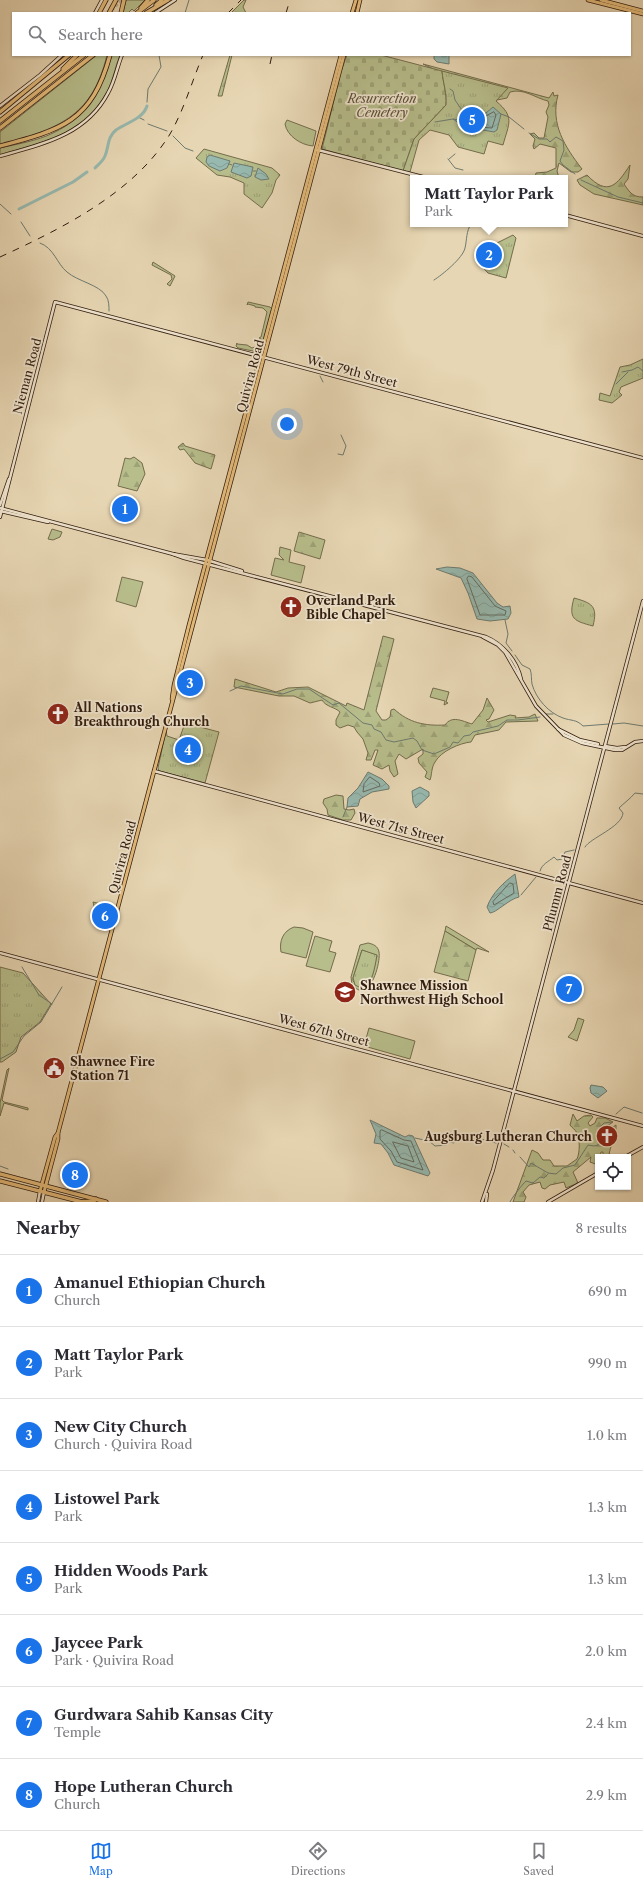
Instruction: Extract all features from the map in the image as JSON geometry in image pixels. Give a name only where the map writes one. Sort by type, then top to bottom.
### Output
[{"type":"highway","points":[[100,12],[106,0]]},
{"type":"highway","points":[[110,12],[116,0]]},
{"type":"highway","points":[[121,12],[124,0]]},
{"type":"highway","points":[[137,12],[148,0]]},
{"type":"highway","points":[[137,12],[154,0]]},
{"type":"highway","points":[[147,12],[162,0]]},
{"type":"highway","points":[[148,12],[168,0]]},
{"type":"highway","points":[[0,112],[68,56]]},
{"type":"highway","points":[[53,80],[76,56]]},
{"type":"highway","points":[[0,121],[83,56]]},
{"type":"highway","points":[[0,128],[92,56]]},
{"type":"highway","points":[[0,146],[55,130],[77,116],[95,94],[110,56]]},
{"type":"highway","points":[[0,1174],[106,1202]]},
{"type":"highway","points":[[0,1181],[81,1202],[94,1202],[96,1199]]},
{"type":"main road","points":[[352,12],[356,0]]},
{"type":"main road","points":[[357,12],[360,0]]},
{"type":"main road","points":[[588,0],[643,14]]},
{"type":"main road","points":[[601,0],[643,11]]},
{"type":"main road","points":[[606,5],[620,5]]},
{"type":"main road","name":"Quivira Road","points":[[262,356],[318,150],[341,56]]},
{"type":"main road","name":"Quivira Road","points":[[336,80],[344,56]]},
{"type":"main road","name":"Quivira Road","points":[[42,1192],[54,1154],[58,1133],[305,190],[318,150]]},
{"type":"main road","points":[[303,207],[306,192],[305,190]]},
{"type":"main road","name":"Quivira Road","points":[[44,1185],[50,1153],[55,1137],[58,1133]]},
{"type":"main road","points":[[50,1153],[54,1154]]},
{"type":"street","points":[[96,12],[102,0]]},
{"type":"street","points":[[157,12],[175,0]]},
{"type":"street","points":[[0,106],[40,75],[61,56]]},
{"type":"street","points":[[0,156],[56,140],[80,127],[104,100],[115,78],[122,56]]},
{"type":"street","points":[[318,150],[415,175]]},
{"type":"street","points":[[568,216],[643,236]]},
{"type":"street","name":"West 79th Street","points":[[55,302],[643,458]]},
{"type":"street","name":"Nieman Road","points":[[0,517],[55,302]]},
{"type":"street","points":[[1,509],[43,522],[173,554],[175,556],[208,562],[481,636],[496,642],[509,656],[536,706],[557,728],[580,740],[605,747],[617,748],[643,741]]},
{"type":"street","name":"Pflumm Road","points":[[486,1202],[488,1189],[643,601]]},
{"type":"street","name":"West 71st Street","points":[[154,771],[643,902]]},
{"type":"street","name":"West 67th Street","points":[[0,953],[643,1126]]},
{"type":"street","points":[[630,1154],[643,1147]]},
{"type":"street","points":[[548,1202],[595,1175]]},
{"type":"street","name":"Pflumm Road","points":[[482,1202],[488,1189]]},
{"type":"street","name":"Quivira Road","points":[[38,1202],[42,1192]]},
{"type":"street","name":"Quivira Road","points":[[42,1192],[42,1202]]},
{"type":"green space","points":[[126,0],[145,0],[134,11],[132,9],[129,12],[123,12]]},
{"type":"green space","points":[[244,0],[246,0],[243,7],[246,12],[232,12]]},
{"type":"green space","points":[[96,56],[107,56],[100,77],[92,94],[69,118],[39,133],[0,146],[0,132]]},
{"type":"green space","points":[[111,56],[120,56],[107,92],[98,107],[87,118],[61,135],[47,141],[0,155],[0,148],[47,136],[76,119],[92,101],[103,80]]},
{"type":"green space","points":[[230,56],[232,56],[222,96],[218,96]]},
{"type":"green space","name":"Resurrection Cemetery","points":[[347,56],[385,56],[442,71],[446,105],[414,139],[403,171],[322,149],[341,72]]},
{"type":"green space","points":[[423,64],[549,98],[553,92],[554,96],[558,95],[556,116],[561,135],[565,144],[582,169],[578,172],[571,172],[559,163],[557,171],[558,175],[536,175],[536,173],[547,172],[556,168],[556,148],[540,144],[534,149],[533,146],[535,139],[530,134],[534,133],[539,138],[544,138],[548,117],[546,112],[549,105],[548,101],[520,91],[510,92],[507,98],[497,100]]},
{"type":"green space","points":[[442,71],[508,88],[496,101],[506,112],[509,121],[503,145],[488,141],[484,154],[458,147],[449,135],[430,130],[419,140],[410,172],[403,171],[414,139],[446,105]]},
{"type":"green space","points":[[287,120],[316,131],[313,146],[299,142],[292,136],[286,128],[285,124]]},
{"type":"green space","points":[[204,149],[272,168],[280,175],[276,180],[272,193],[262,208],[244,194],[244,183],[230,177],[217,175],[196,158]]},
{"type":"green space","points":[[630,165],[628,179],[624,184],[632,194],[643,197],[643,205],[594,194],[580,185],[577,180],[587,175],[601,186],[612,186],[621,178]]},
{"type":"green space","points":[[513,235],[516,238],[506,278],[488,273],[478,262],[485,249]]},
{"type":"green space","points":[[153,262],[175,276],[170,286],[167,284],[172,279],[171,275],[152,265]]},
{"type":"green space","points":[[248,302],[270,307],[272,309],[261,351],[258,352],[238,348],[236,346],[237,343],[247,345],[252,348],[258,346],[261,339],[259,338],[261,337],[267,312],[263,308],[247,305]]},
{"type":"green space","points":[[643,359],[643,378],[621,387],[619,392],[622,395],[612,403],[599,400],[600,393],[610,396],[620,367],[630,365]]},
{"type":"green space","points":[[183,443],[185,446],[215,455],[211,469],[195,463],[184,449],[180,450],[178,447]]},
{"type":"green space","points":[[134,457],[142,463],[145,474],[137,491],[118,486],[125,458],[130,459]]},
{"type":"green space","points":[[52,529],[62,532],[60,537],[53,540],[48,539]]},
{"type":"green space","points":[[299,532],[325,540],[320,559],[294,551]]},
{"type":"green space","points":[[280,547],[291,550],[289,562],[305,566],[301,583],[271,575],[275,558],[284,560],[279,555]]},
{"type":"green space","points":[[122,577],[143,582],[136,607],[116,601]]},
{"type":"green space","points":[[574,598],[592,606],[595,614],[593,626],[574,618],[572,615],[572,605]]},
{"type":"green space","points":[[383,636],[394,639],[376,711],[382,720],[386,720],[390,717],[391,710],[394,709],[405,718],[418,723],[445,725],[454,719],[472,724],[483,710],[487,698],[494,710],[489,719],[486,720],[488,722],[510,715],[516,716],[515,718],[529,717],[535,714],[538,721],[506,722],[499,730],[475,735],[471,742],[451,748],[442,754],[435,762],[430,780],[425,777],[427,772],[419,763],[418,758],[423,754],[423,749],[406,759],[399,754],[395,761],[398,774],[394,777],[390,771],[389,765],[382,769],[373,765],[378,750],[375,750],[371,760],[366,760],[368,753],[363,739],[354,727],[348,725],[340,728],[336,725],[336,720],[340,712],[322,700],[310,703],[294,696],[279,696],[234,687],[235,679],[276,692],[288,688],[308,687],[346,706],[347,703],[364,710]]},
{"type":"green space","points":[[433,688],[449,692],[446,702],[448,703],[444,705],[445,701],[430,697]]},
{"type":"green space","points":[[185,723],[219,732],[205,783],[159,771],[158,768],[166,730],[167,736],[179,740]]},
{"type":"green space","points":[[336,795],[343,796],[344,809],[354,809],[355,813],[351,820],[343,820],[328,815],[327,809],[323,803],[324,799]]},
{"type":"green space","points":[[93,902],[116,908],[111,925],[99,925]]},
{"type":"green space","points":[[446,926],[489,952],[477,948],[476,950],[445,931]]},
{"type":"green space","points":[[294,927],[303,928],[313,932],[306,958],[281,952],[281,940],[287,931]]},
{"type":"green space","points":[[445,931],[476,950],[468,981],[434,972]]},
{"type":"green space","points":[[315,936],[332,941],[329,951],[336,953],[330,972],[306,966]]},
{"type":"green space","points":[[368,943],[372,944],[379,952],[378,964],[373,980],[364,990],[358,990],[352,985],[351,977],[360,945]],"holes":[[[362,950],[377,956],[370,981],[364,987],[360,988],[353,981],[353,978]]]},
{"type":"green space","points":[[362,950],[377,955],[371,979],[361,988],[355,985],[353,978]]},
{"type":"green space","points":[[0,967],[23,973],[51,1004],[40,1022],[21,1037],[16,1052],[2,1062],[0,1062]]},
{"type":"green space","points":[[578,1018],[584,1020],[577,1041],[568,1037],[574,1030]]},
{"type":"green space","points":[[369,1028],[415,1041],[410,1059],[364,1046]]},
{"type":"green space","points":[[9,1068],[2,1100],[4,1102],[28,1108],[28,1110],[4,1103],[0,1116],[0,1103],[7,1070]]},
{"type":"green space","points":[[573,1114],[577,1121],[584,1116],[591,1115],[593,1117],[588,1123],[590,1126],[595,1123],[597,1118],[605,1118],[613,1122],[607,1126],[602,1136],[606,1139],[611,1137],[610,1129],[616,1125],[609,1154],[603,1154],[603,1152],[601,1152],[601,1154],[595,1154],[595,1164],[590,1162],[591,1157],[573,1172],[578,1183],[566,1188],[564,1182],[550,1185],[545,1189],[542,1188],[540,1182],[529,1185],[523,1192],[526,1197],[524,1202],[513,1202],[532,1150],[538,1153],[543,1160],[550,1160],[554,1166],[567,1166],[577,1159],[579,1139],[576,1132],[570,1125]]},
{"type":"water","points":[[434,56],[449,56],[449,64],[437,62],[434,59]]},
{"type":"water","points":[[493,107],[501,114],[497,130],[494,132],[483,130],[479,132],[472,127],[463,126],[453,119],[459,120],[467,114],[486,113]]},
{"type":"water","points":[[210,155],[230,161],[227,168],[220,171],[209,166],[206,162],[207,157]]},
{"type":"water","points":[[234,163],[253,167],[251,176],[247,178],[231,172]]},
{"type":"water","points":[[258,168],[266,174],[269,179],[261,180],[255,177]]},
{"type":"water","points":[[447,567],[460,568],[473,573],[497,603],[503,607],[510,606],[511,613],[508,619],[490,621],[477,619],[461,578],[436,569]]},
{"type":"water","points":[[368,772],[382,779],[389,786],[389,789],[372,792],[360,799],[358,806],[347,807],[348,798],[358,788]]},
{"type":"water","points":[[420,787],[429,792],[429,796],[416,808],[413,802],[412,791]]},
{"type":"water","points":[[515,874],[519,897],[511,900],[496,911],[490,913],[487,907],[492,897],[503,884]]},
{"type":"water","points":[[591,1085],[603,1087],[607,1091],[598,1098],[591,1093]]},
{"type":"water","points":[[370,1120],[405,1137],[409,1135],[413,1136],[430,1173],[428,1176],[394,1165],[388,1153],[381,1144],[374,1143],[376,1134]]},
{"type":"waterway","points":[[185,12],[189,0]]},
{"type":"waterway","points":[[147,102],[148,89],[161,67],[159,56]]},
{"type":"waterway","points":[[450,89],[453,91],[455,100],[466,116]]},
{"type":"waterway","points":[[95,168],[104,158],[113,133],[142,114],[147,106]]},
{"type":"waterway","points":[[501,114],[509,117],[524,129]]},
{"type":"waterway","points":[[138,117],[144,120]]},
{"type":"waterway","points":[[435,122],[453,119]]},
{"type":"waterway","points":[[148,124],[167,131]]},
{"type":"waterway","points":[[529,133],[539,139],[547,139],[550,142],[556,137],[563,141],[564,150],[560,161],[575,174]]},
{"type":"waterway","points":[[173,136],[185,148],[193,151]]},
{"type":"waterway","points":[[449,159],[455,154]]},
{"type":"waterway","points":[[448,159],[455,168],[463,170]]},
{"type":"waterway","points":[[19,209],[73,182],[87,172]]},
{"type":"waterway","points":[[581,180],[618,197],[643,203]]},
{"type":"waterway","points":[[0,204],[11,214]]},
{"type":"waterway","points":[[21,222],[30,236]]},
{"type":"waterway","points":[[434,280],[452,266],[460,257],[465,248],[470,227]]},
{"type":"waterway","points":[[40,243],[45,245],[52,252],[67,272],[103,292],[108,299],[109,311]]},
{"type":"waterway","points":[[622,372],[638,367],[643,371]]},
{"type":"waterway","points":[[616,384],[628,372]]},
{"type":"waterway","points":[[320,376],[323,382]]},
{"type":"waterway","points":[[338,454],[343,455],[346,446],[341,435]]},
{"type":"waterway","points":[[505,620],[508,634],[506,643],[512,651]]},
{"type":"waterway","points":[[515,655],[522,665],[530,669],[534,690],[544,705],[553,713],[563,718],[576,721],[583,726],[609,724]]},
{"type":"waterway","points":[[230,691],[241,686],[283,694],[297,689],[309,689],[333,705],[339,703],[363,723],[372,725],[374,729],[381,732],[386,740],[394,742],[413,738],[417,741],[422,750],[434,754],[450,747],[453,742],[458,743],[464,736],[470,735],[473,732],[498,726],[507,720],[540,717]]},
{"type":"waterway","points":[[546,714],[553,714]]},
{"type":"waterway","points":[[613,724],[624,723],[643,726]]},
{"type":"waterway","points":[[585,847],[617,823],[623,813],[619,808],[635,793],[643,794]]},
{"type":"waterway","points":[[343,817],[347,807]]},
{"type":"waterway","points":[[540,871],[544,865],[554,857],[557,860],[562,859],[565,852],[574,850]]},
{"type":"waterway","points":[[521,895],[536,877]]},
{"type":"waterway","points":[[22,967],[39,995],[52,1004]]},
{"type":"waterway","points":[[0,1059],[13,1052],[24,1036],[41,1022],[62,987]]},
{"type":"waterway","points":[[616,1114],[624,1107],[642,1113]]},
{"type":"waterway","points":[[520,1157],[529,1167],[531,1163],[548,1173],[556,1174],[563,1168],[575,1165],[588,1145],[594,1146],[602,1144],[600,1127],[604,1123],[612,1122]]},
{"type":"waterway","points":[[415,1138],[429,1141],[435,1146],[446,1145],[449,1142],[454,1143],[458,1139],[462,1140],[464,1138],[481,1139],[496,1143]]},
{"type":"waterway","points":[[504,1144],[509,1147]]},
{"type":"waterway","points":[[0,1166],[8,1169]]},
{"type":"waterway","points":[[510,1202],[526,1181],[533,1183],[540,1177],[544,1178],[548,1174]]},
{"type":"tunnel","points":[[111,10],[122,0]]},
{"type":"railway","points":[[229,12],[241,0]]},
{"type":"railway","points":[[286,12],[290,0]]},
{"type":"railway","points":[[0,257],[71,221],[94,207],[137,174],[155,155],[170,134],[184,105],[203,56]]},
{"type":"railway","points":[[270,64],[272,56]]},
{"type":"place","name":"Hidden Woods Park","points":[[472,120]]},
{"type":"place","name":"Matt Taylor Park","points":[[489,255]]},
{"type":"place","name":"Amanuel Ethiopian Church","points":[[125,509]]},
{"type":"place","name":"Overland Park Bible Chapel","points":[[291,607]]},
{"type":"place","name":"New City Church","points":[[190,683]]},
{"type":"place","name":"All Nations Breakthrough Church","points":[[58,714]]},
{"type":"place","name":"Listowel Park","points":[[188,750]]},
{"type":"place","name":"Jaycee Park","points":[[105,916]]},
{"type":"place","name":"Gurdwara Sahib Kansas City","points":[[569,989]]},
{"type":"place","name":"Shawnee Mission Northwest High School","points":[[345,992]]},
{"type":"place","name":"Shawnee Fire Station 71","points":[[54,1068]]},
{"type":"place","name":"Augsburg Lutheran Church","points":[[607,1136]]},
{"type":"place","name":"Hope Lutheran Church","points":[[75,1175]]}]
